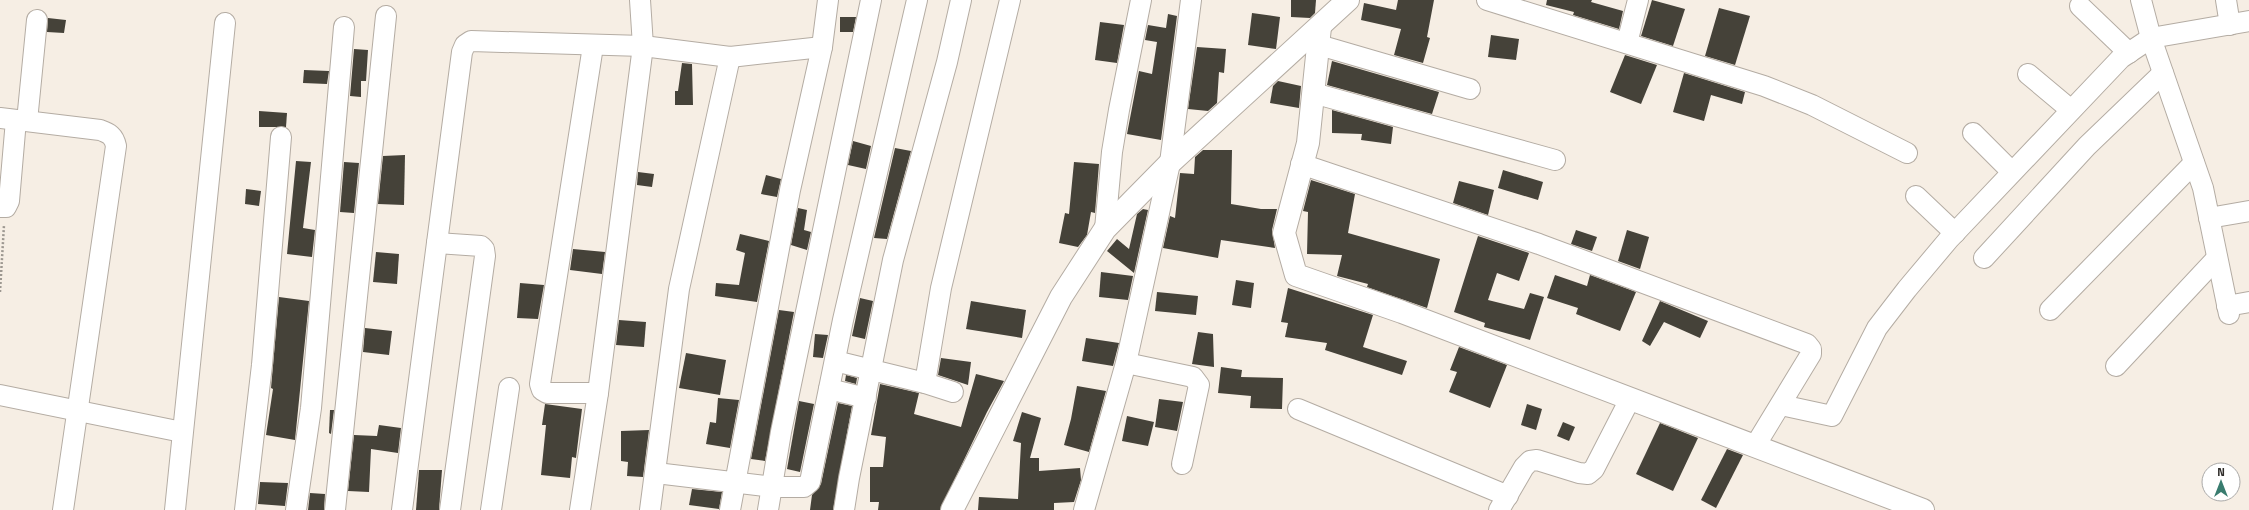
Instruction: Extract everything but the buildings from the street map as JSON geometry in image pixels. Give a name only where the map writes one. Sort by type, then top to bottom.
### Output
[{"type":"street","points":[[580,510],[598,393],[643,46],[640,0]]},
{"type":"street","points":[[730,510],[790,190],[822,47],[828,0]]},
{"type":"street","points":[[768,510],[774,487],[781,432],[871,0]]},
{"type":"street","points":[[656,473],[774,487],[804,487],[810,482],[884,137],[917,0]]},
{"type":"street","points":[[844,510],[848,478],[872,371],[893,260],[949,56],[961,0]]},
{"type":"street","points":[[926,383],[941,288],[1010,0]]},
{"type":"street","points":[[1105,228],[1112,152],[1141,0]]},
{"type":"street","points":[[1084,510],[1126,363],[1170,163],[1191,0]]},
{"type":"street","points":[[952,510],[1061,298],[1105,228],[1170,163],[1319,36],[1348,0]]},
{"type":"street","points":[[1487,0],[1764,86],[1818,108],[1907,153]]},
{"type":"street","points":[[1627,43],[1638,0]]},
{"type":"street","points":[[2141,0],[2163,73],[2203,188],[2228,310],[2249,302]]},
{"type":"street","points":[[1780,405],[1832,416],[1877,328],[1907,289],[1955,233],[2012,172],[2120,58],[2152,38],[2240,23],[2226,0]]},
{"type":"street","points":[[2080,6],[2129,53]]},
{"type":"street","points":[[335,510],[386,16]]},
{"type":"street","points":[[3,207],[9,201],[14,120],[37,20]]},
{"type":"street","points":[[174,510],[225,23]]},
{"type":"street","points":[[296,510],[311,408],[344,28]]},
{"type":"street","points":[[1319,36],[1470,89]]},
{"type":"street","points":[[1319,36],[1308,142],[1284,233],[1296,275],[1402,312],[1924,510]]},
{"type":"street","points":[[402,510],[462,52],[465,45],[471,41],[593,46],[643,46],[730,57],[822,47]]},
{"type":"street","points":[[593,46],[540,384],[542,390],[547,393],[598,393]]},
{"type":"street","points":[[650,510],[679,289],[730,57]]},
{"type":"street","points":[[1984,258],[2087,146],[2163,73]]},
{"type":"street","points":[[2028,74],[2071,110]]},
{"type":"street","points":[[1313,93],[1555,160]]},
{"type":"street","points":[[14,120],[100,130],[111,135],[115,140],[116,146],[63,510]]},
{"type":"street","points":[[1973,133],[2012,172]]},
{"type":"street","points":[[245,510],[262,365],[281,137]]},
{"type":"street","points":[[1301,164],[1539,244],[1807,344],[1811,349],[1811,354],[1755,446]]},
{"type":"street","points":[[2050,310],[2194,164]]},
{"type":"street","points":[[1916,196],[1955,233]]},
{"type":"street","points":[[2209,218],[2249,211]]},
{"type":"street","points":[[437,243],[481,246],[484,250],[485,256],[450,510]]},
{"type":"street","points":[[2116,366],[2217,258]]},
{"type":"street","points":[[835,361],[926,383],[953,392]]},
{"type":"street","points":[[1126,363],[1193,377],[1199,385],[1182,464]]},
{"type":"street","points":[[491,510],[508,388]]},
{"type":"street","points":[[829,388],[866,398]]},
{"type":"street","points":[[0,395],[182,432]]},
{"type":"street","points":[[1298,410],[1503,503],[1524,467],[1530,461],[1537,460],[1588,474],[1594,469],[1630,399]]},
{"type":"path","points":[[0,292],[3,207]]}]
